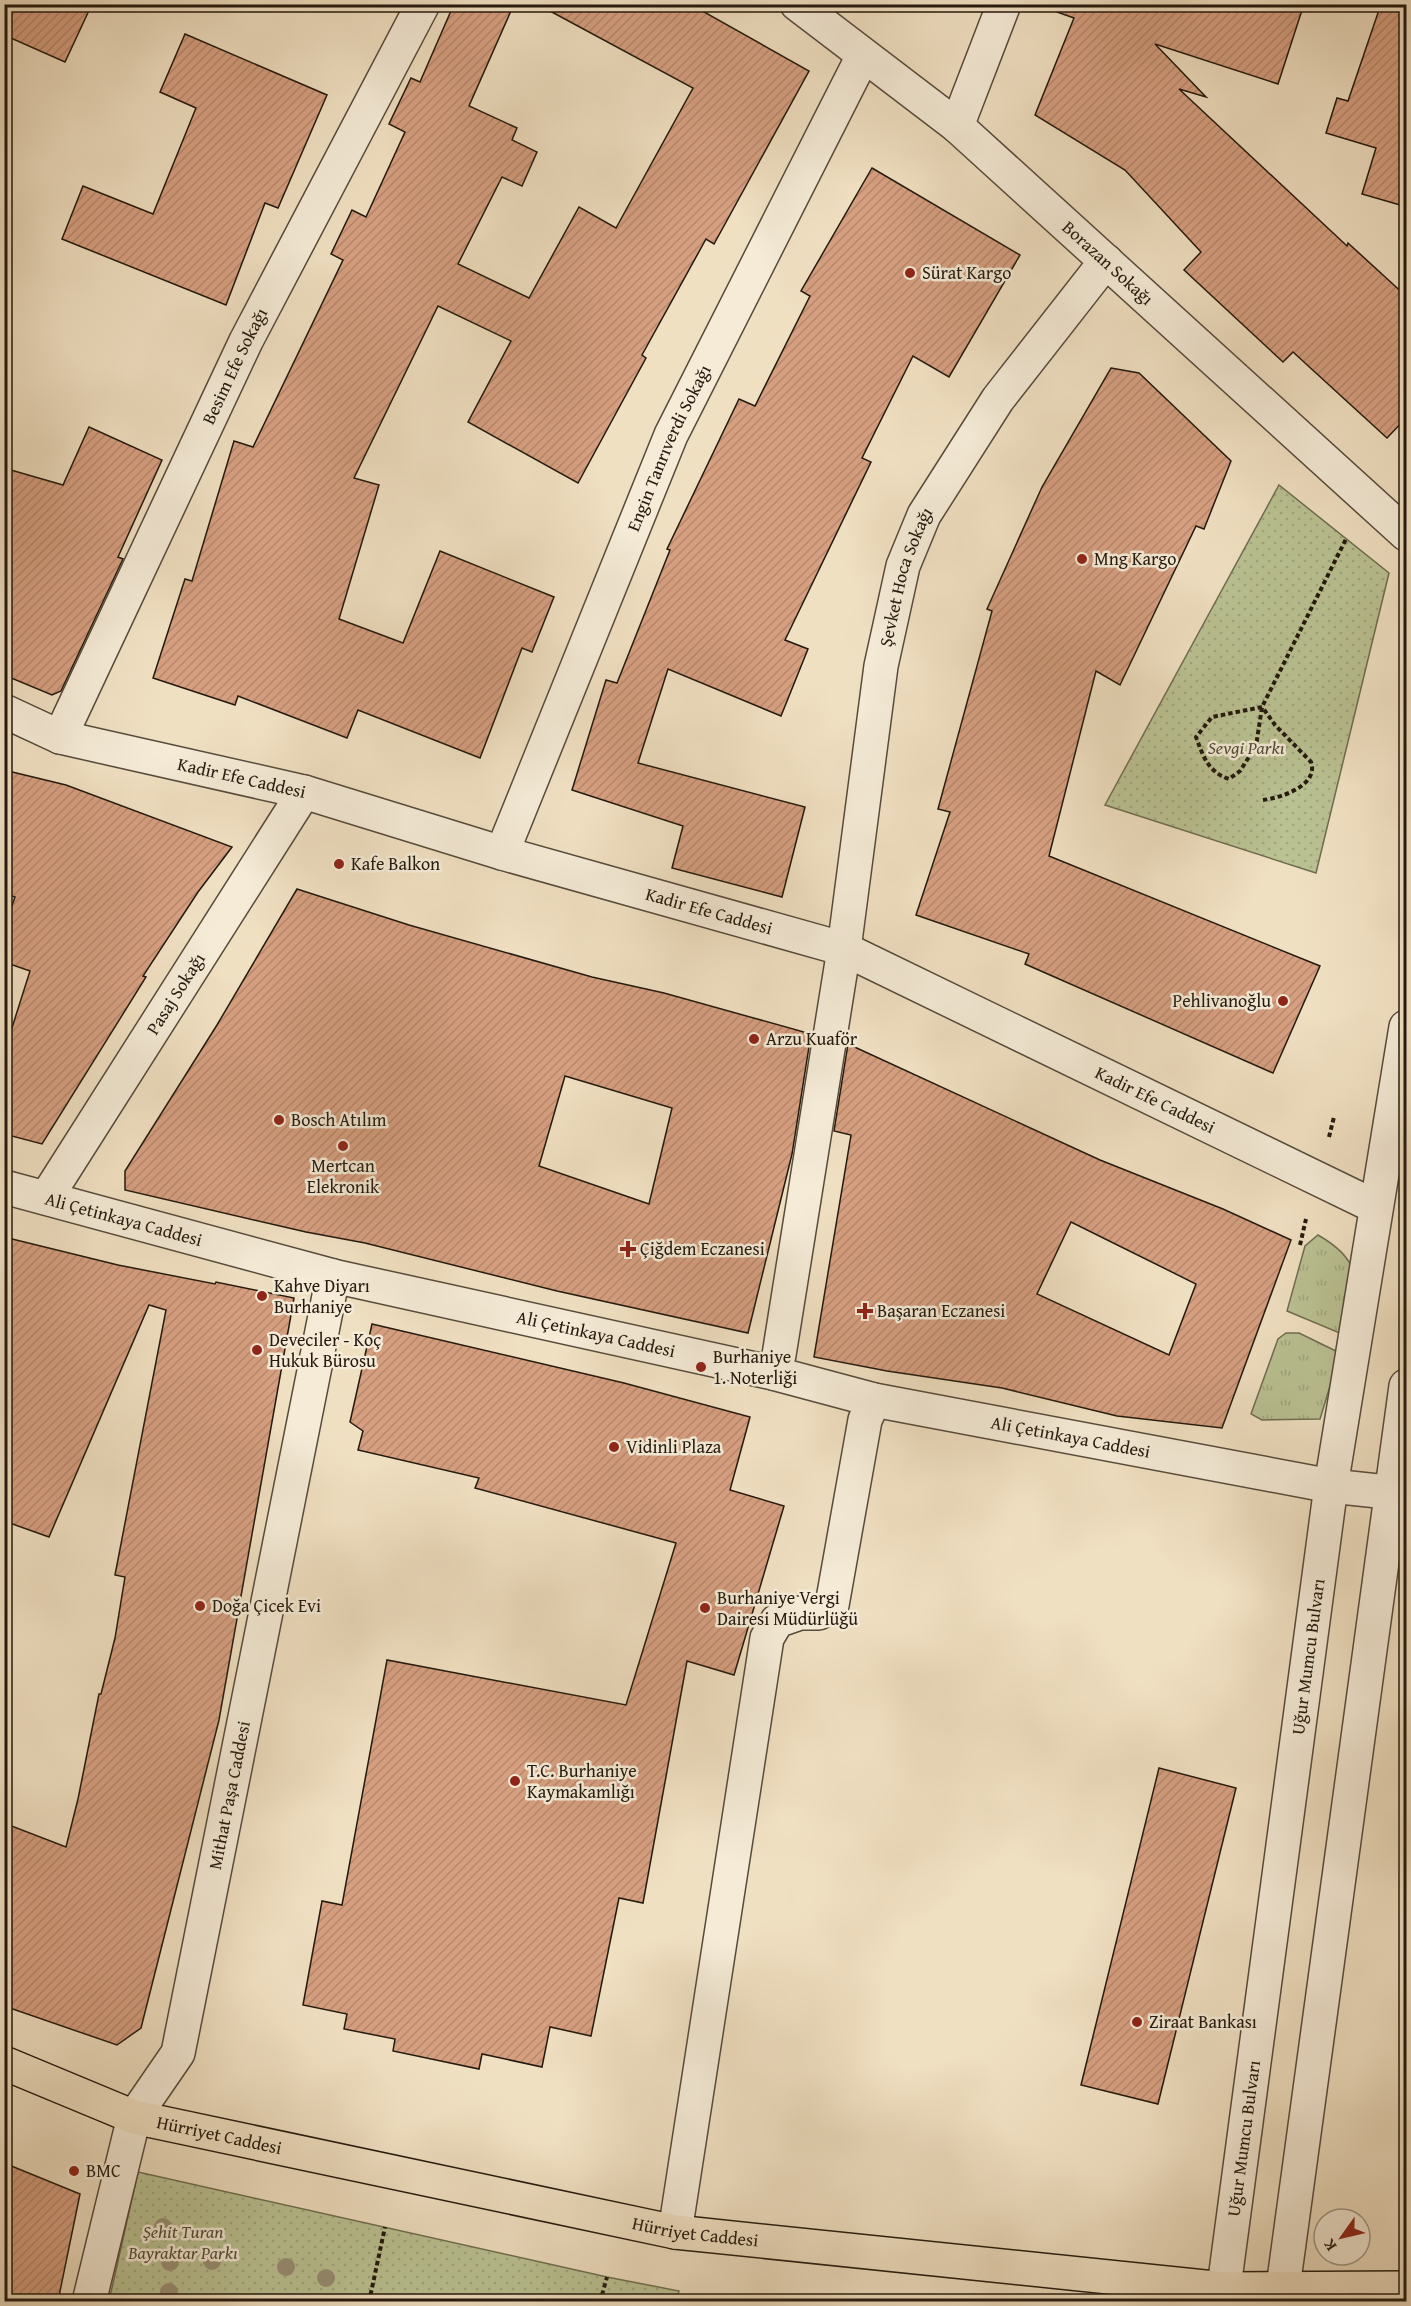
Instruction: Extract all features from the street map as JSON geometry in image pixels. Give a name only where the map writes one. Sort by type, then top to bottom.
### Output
[{"type":"main road","name":"Hürriyet Caddesi","points":[[4,2063],[134,2117],[675,2232],[1223,2295],[1282,2295],[1407,2288]]},
{"type":"street","name":"Besim Efe Sokağı","points":[[60,737],[246,341],[423,4]]},
{"type":"street","name":"Borazan Sokağı","points":[[797,4],[957,126],[1407,534]]},
{"type":"street","points":[[957,126],[1004,4]]},
{"type":"street","name":"Engin Tanrıverdi Sokağı","points":[[502,853],[671,435],[863,56]]},
{"type":"street","name":"Şevket Hoca Sokağı","points":[[773,1373],[779,1355],[844,949],[881,666],[903,566],[924,515],[998,399],[1106,261]]},
{"type":"street","name":"Kadir Efe Caddesi","points":[[4,711],[60,737],[304,792],[502,853],[844,949],[1376,1206]]},
{"type":"street","name":"Pasaj Sokağı","points":[[46,1198],[304,792]]},
{"type":"street","name":"Uğur Mumcu Bulvarı","points":[[1223,2295],[1331,1486],[1407,1027]]},
{"type":"street","name":"Ali Çetinkaya Caddesi","points":[[4,1187],[333,1276],[773,1373],[874,1400],[1331,1486],[1398,1494]]},
{"type":"street","name":"Mithat Paşa Caddesi","points":[[89,2301],[134,2117],[178,2053],[333,1276]]},
{"type":"street","points":[[1282,2295],[1398,1494],[1407,1386]]},
{"type":"street","points":[[675,2232],[767,1638],[777,1621],[800,1613],[819,1613],[832,1605],[865,1420],[874,1400]]},
{"type":"path","points":[[1262,707],[1212,717],[1196,736],[1204,758],[1216,775],[1228,779],[1240,771],[1256,746],[1262,707],[1347,539]]},
{"type":"path","points":[[1262,707],[1275,725],[1311,762],[1313,768],[1312,775],[1293,793],[1263,800]]},
{"type":"path","points":[[369,2301],[385,2227]]},
{"type":"path","points":[[600,2301],[607,2277]]},
{"type":"green space","name":"Sevgi Parkı","points":[[1279,485],[1389,573],[1316,873],[1105,805]]},
{"type":"green space","points":[[1318,1235],[1345,1256],[1354,1277],[1342,1334],[1287,1311],[1305,1246]]},
{"type":"green space","points":[[1286,1333],[1299,1333],[1340,1353],[1320,1419],[1262,1420],[1251,1414],[1278,1339]]},
{"type":"green space","name":"Şehit Turan Bayraktar Parkı","points":[[138,2172],[679,2291],[676,2301],[109,2301]]},
{"type":"building","points":[[4,4],[92,4],[65,62],[4,35]]},
{"type":"building","points":[[454,4],[514,4],[469,106],[517,128],[512,140],[537,152],[522,186],[502,177],[458,264],[529,298],[579,207],[616,228],[693,88],[537,4],[690,4],[809,71],[714,244],[706,239],[642,355],[646,358],[578,483],[468,422],[511,341],[438,306],[354,478],[379,485],[339,619],[403,643],[440,551],[554,597],[532,652],[522,648],[480,758],[358,710],[347,738],[238,696],[235,705],[153,678],[185,579],[192,581],[234,441],[253,447],[343,260],[331,254],[352,210],[366,217],[405,132],[389,124],[411,78],[420,82]]},
{"type":"building","points":[[1058,4],[1304,4],[1278,84],[1155,44],[1206,97],[1179,89],[1347,246],[1348,243],[1407,297],[1407,417],[1387,438],[1293,352],[1283,362],[1184,270],[1201,252],[1125,170],[1035,115],[1074,18],[1057,12]]},
{"type":"building","points":[[1381,4],[1407,4],[1407,207],[1362,194],[1376,148],[1326,133],[1337,98],[1348,101]]},
{"type":"building","points":[[185,34],[327,95],[278,208],[265,203],[226,305],[62,239],[83,186],[153,214],[196,108],[160,92]]},
{"type":"building","points":[[872,168],[1020,255],[949,377],[913,356],[862,458],[871,462],[785,640],[808,649],[781,716],[668,669],[638,763],[805,807],[782,897],[672,868],[683,826],[572,790],[606,680],[617,683],[670,550],[667,549],[739,399],[755,406],[810,296],[801,291]]},
{"type":"building","points":[[1111,368],[1139,373],[1231,461],[1204,529],[1196,526],[1120,685],[1096,671],[1049,856],[1320,966],[1273,1073],[1025,964],[1029,954],[916,915],[950,812],[938,809],[992,611],[987,609],[1042,487]]},
{"type":"building","points":[[89,427],[162,460],[118,557],[123,559],[61,691],[52,695],[4,675],[4,468],[63,485]]},
{"type":"building","points":[[4,770],[66,785],[232,847],[198,892],[143,976],[146,977],[42,1144],[4,1134],[4,1053],[30,971],[4,962],[4,928],[15,897],[4,894]]},
{"type":"building","points":[[297,889],[409,925],[592,977],[664,993],[811,1034],[792,1154],[748,1333],[557,1291],[365,1243],[306,1232],[125,1190],[125,1171],[217,1025]],"holes":[[[565,1076],[672,1108],[649,1204],[539,1166]]]},
{"type":"building","points":[[848,1044],[1100,1160],[1223,1209],[1291,1240],[1222,1428],[1117,1416],[1002,1388],[887,1371],[814,1357],[851,1135],[834,1131]],"holes":[[[1071,1222],[1196,1284],[1169,1355],[1037,1294]]]},
{"type":"building","points":[[4,1237],[118,1265],[294,1298],[219,1720],[141,2028],[117,2045],[4,2006],[4,1823],[66,1847],[99,1694],[101,1694],[115,1638],[125,1577],[115,1575],[166,1310],[149,1305],[49,1537],[4,1521]]},
{"type":"building","points":[[372,1324],[624,1383],[750,1417],[730,1490],[784,1506],[734,1675],[687,1661],[643,1903],[619,1898],[591,2036],[550,2027],[542,2067],[482,2054],[479,2069],[393,2051],[395,2039],[344,2029],[347,2014],[303,2005],[322,1901],[342,1905],[387,1660],[626,1705],[676,1543],[475,1488],[479,1478],[358,1450],[363,1431],[350,1422]]},
{"type":"building","points":[[1159,1768],[1236,1788],[1158,2104],[1081,2085]]},
{"type":"building","points":[[4,2163],[80,2194],[58,2301],[4,2301]]},
{"type":"place","name":"Sürat Kargo","points":[[910,273]]},
{"type":"place","name":"Mng Kargo","points":[[1082,559]]},
{"type":"place","name":"Kafe Balkon","points":[[339,864]]},
{"type":"place","name":"Pehlivanoğlu","points":[[1283,1001]]},
{"type":"place","name":"Arzu Kuaför","points":[[754,1039]]},
{"type":"place","name":"Bosch Atılım","points":[[279,1120]]},
{"type":"place","name":"Mertcan Elekronik","points":[[343,1146]]},
{"type":"place","name":"Çiğdem Eczanesi","points":[[628,1249]]},
{"type":"place","name":"Kahve Diyarı Burhaniye","points":[[262,1296]]},
{"type":"place","name":"Başaran Eczanesi","points":[[865,1311]]},
{"type":"place","name":"Deveciler - Koç Hukuk Bürosu","points":[[257,1350]]},
{"type":"place","name":"Burhaniye 1. Noterliği","points":[[701,1367]]},
{"type":"place","name":"Vidinli Plaza","points":[[614,1447]]},
{"type":"place","name":"Doğa Çicek Evi","points":[[200,1606]]},
{"type":"place","name":"Burhaniye Vergi Dairesi Müdürlüğü","points":[[705,1608]]},
{"type":"place","name":"T.C. Burhaniye Kaymakamlığı","points":[[515,1781]]},
{"type":"place","name":"Ziraat Bankası","points":[[1137,2022]]},
{"type":"place","name":"BMC","points":[[74,2171]]}]
